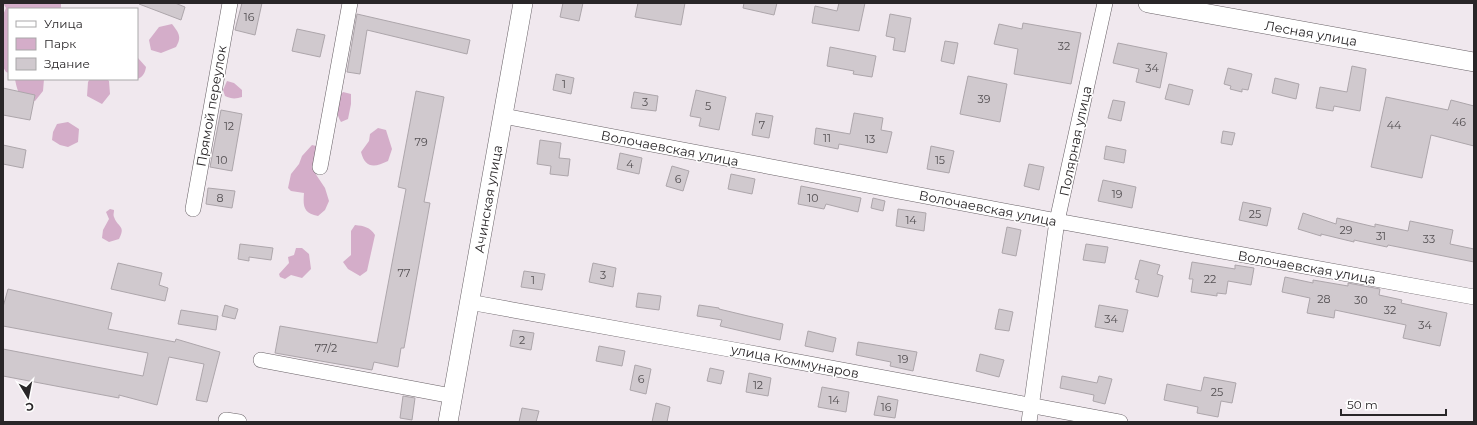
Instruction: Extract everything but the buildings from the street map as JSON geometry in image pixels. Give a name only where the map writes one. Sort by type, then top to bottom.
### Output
[{"type":"street","name":"Прямой переулок","points":[[193,209],[230,3]]},
{"type":"street","points":[[320,167],[350,3]]},
{"type":"street","name":"Ачинская улица","points":[[448,422],[523,3]]},
{"type":"street","name":"Полярная улица","points":[[1029,422],[1057,221],[1104,3]]},
{"type":"street","name":"Лесная улица","points":[[1148,3],[1474,62]]},
{"type":"street","name":"Волочаевская улица","points":[[503,116],[1057,221],[1474,297]]},
{"type":"street","name":"улица Коммунаров","points":[[469,302],[1120,422]]},
{"type":"street","points":[[261,360],[452,396]]},
{"type":"green space","points":[[3,3],[61,3],[61,8],[8,8],[8,73],[3,67],[3,15],[6,8]]},
{"type":"green space","points":[[172,24],[179,35],[179,40],[176,47],[161,53],[151,50],[149,40],[159,27]]},
{"type":"green space","points":[[138,58],[146,67],[141,77],[138,78]]},
{"type":"green space","points":[[15,80],[44,80],[43,91],[35,101],[20,94],[17,89]]},
{"type":"green space","points":[[89,80],[109,81],[110,94],[102,104],[87,96]]},
{"type":"green space","points":[[227,81],[234,83],[242,90],[242,97],[229,98],[225,96],[223,90]]},
{"type":"green space","points":[[343,92],[351,94],[351,104],[348,119],[341,122],[337,110],[337,102]]},
{"type":"green space","points":[[68,122],[79,129],[78,142],[68,147],[60,145],[52,140],[53,132],[57,124]]},
{"type":"green space","points":[[378,128],[386,130],[392,149],[388,161],[378,165],[371,165],[365,161],[361,152],[369,141],[370,134]]},
{"type":"green space","points":[[312,145],[316,146],[315,173],[325,188],[329,201],[325,210],[318,216],[309,213],[305,208],[304,193],[291,191],[288,188],[291,174],[299,164],[302,156]]},
{"type":"green space","points":[[110,209],[114,210],[114,216],[122,231],[119,239],[109,242],[102,238],[103,230],[109,219],[106,212]]},
{"type":"green space","points":[[355,225],[366,227],[375,235],[367,271],[360,276],[348,269],[343,262],[351,255],[351,231]]},
{"type":"green space","points":[[296,248],[302,248],[309,254],[311,269],[302,278],[291,275],[285,279],[280,277],[279,274],[289,263],[288,257],[294,255]]}]
